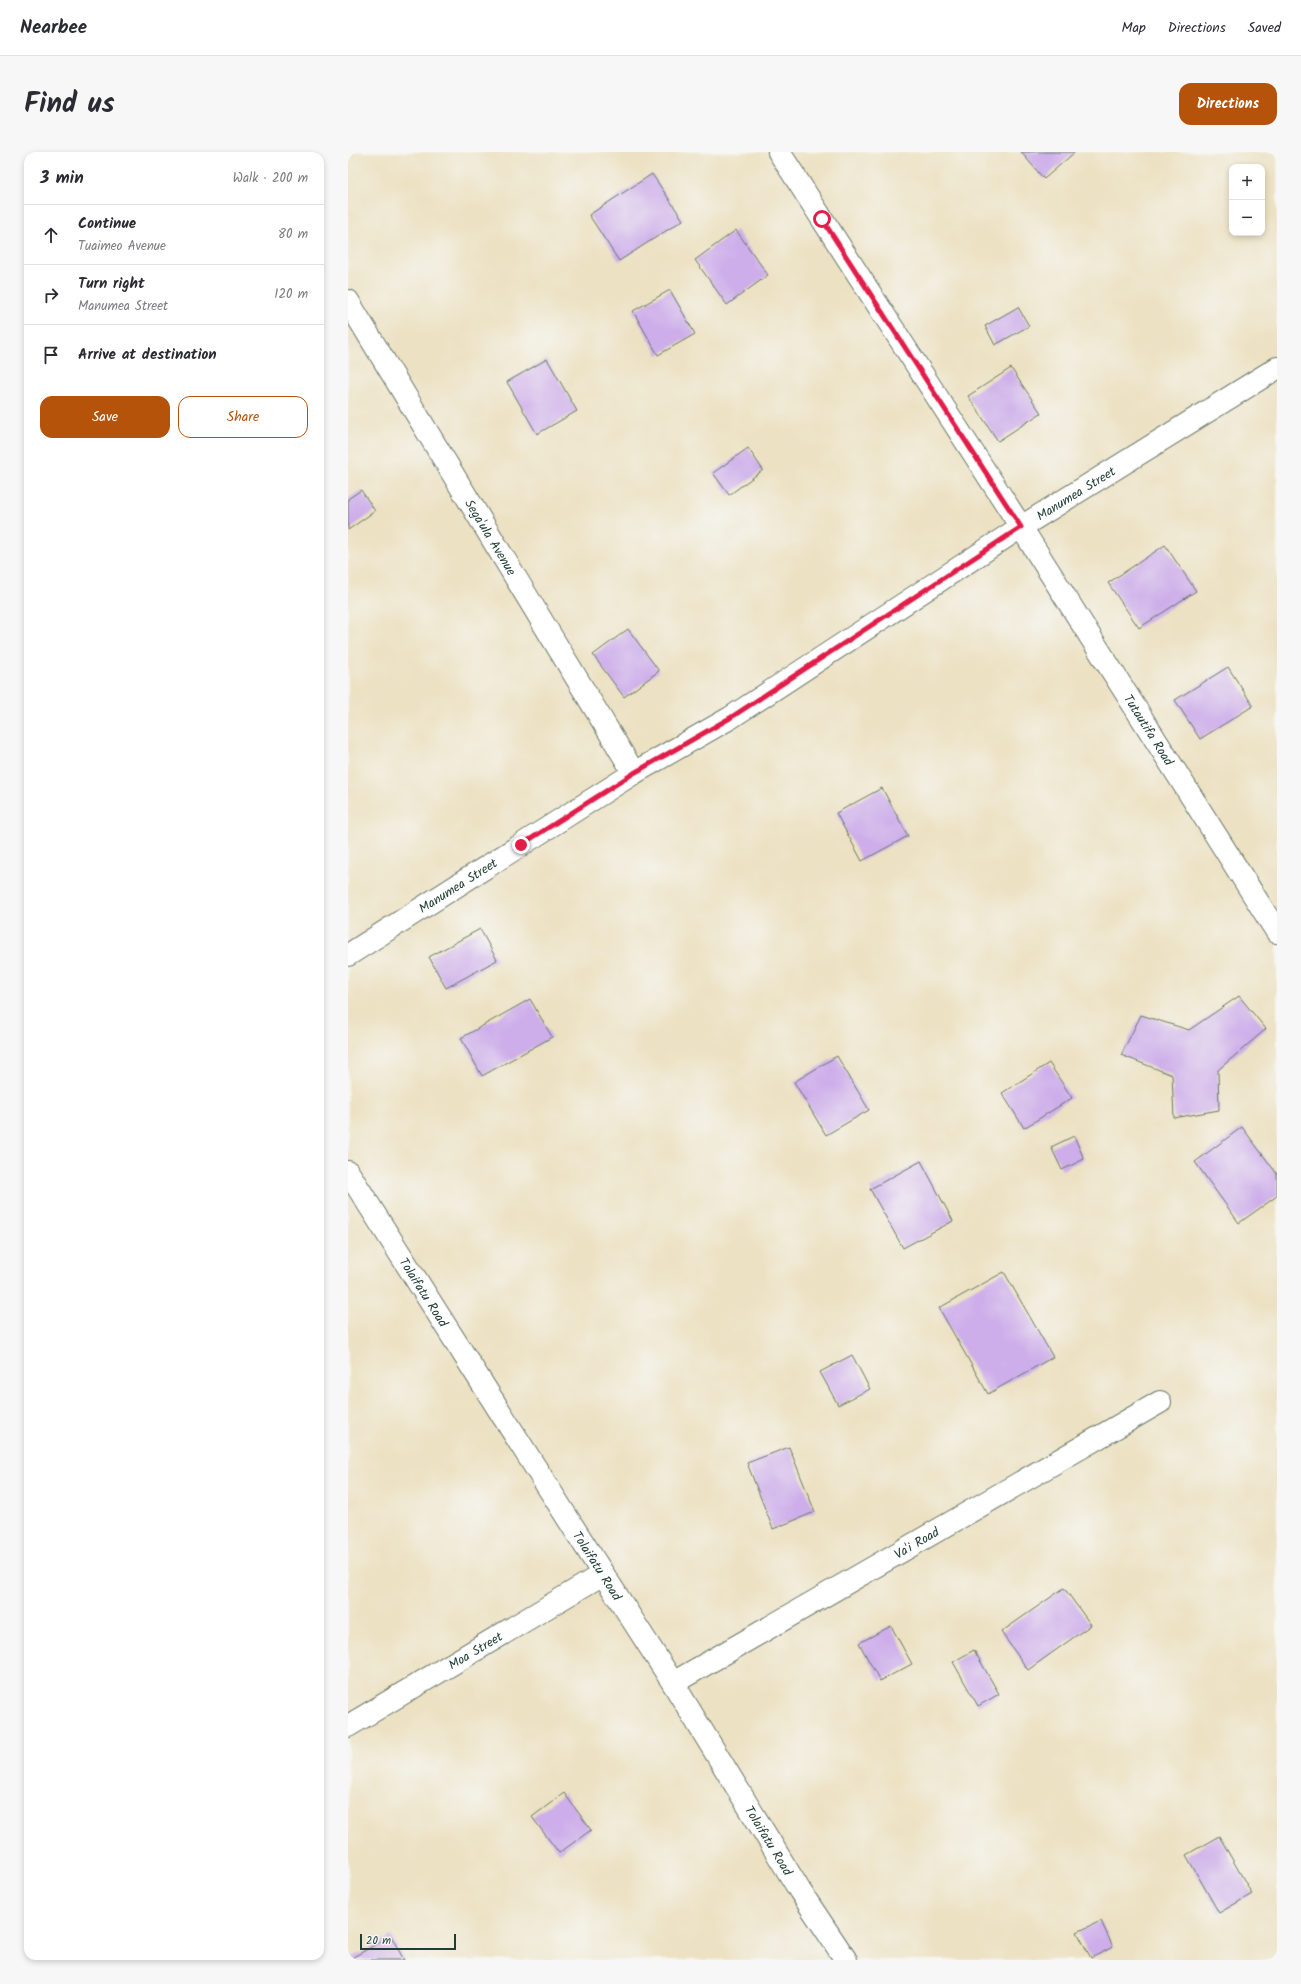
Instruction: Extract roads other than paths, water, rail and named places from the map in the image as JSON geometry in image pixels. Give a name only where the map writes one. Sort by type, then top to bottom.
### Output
[{"type":"street","name":"Tutautifa Road","points":[[779,152],[1021,527],[1277,932]]},
{"type":"street","name":"Sega'ula Avenue","points":[[348,301],[634,773]]},
{"type":"street","name":"Manumea Street","points":[[348,955],[634,773],[730,718],[1021,527],[1277,368]]},
{"type":"street","name":"Tolaifatu Road","points":[[348,1172],[602,1574],[674,1683],[800,1892],[846,1960]]},
{"type":"street","name":"Va'i Road","points":[[674,1683],[1160,1402]]},
{"type":"street","name":"Moa Street","points":[[348,1726],[602,1574]]}]
